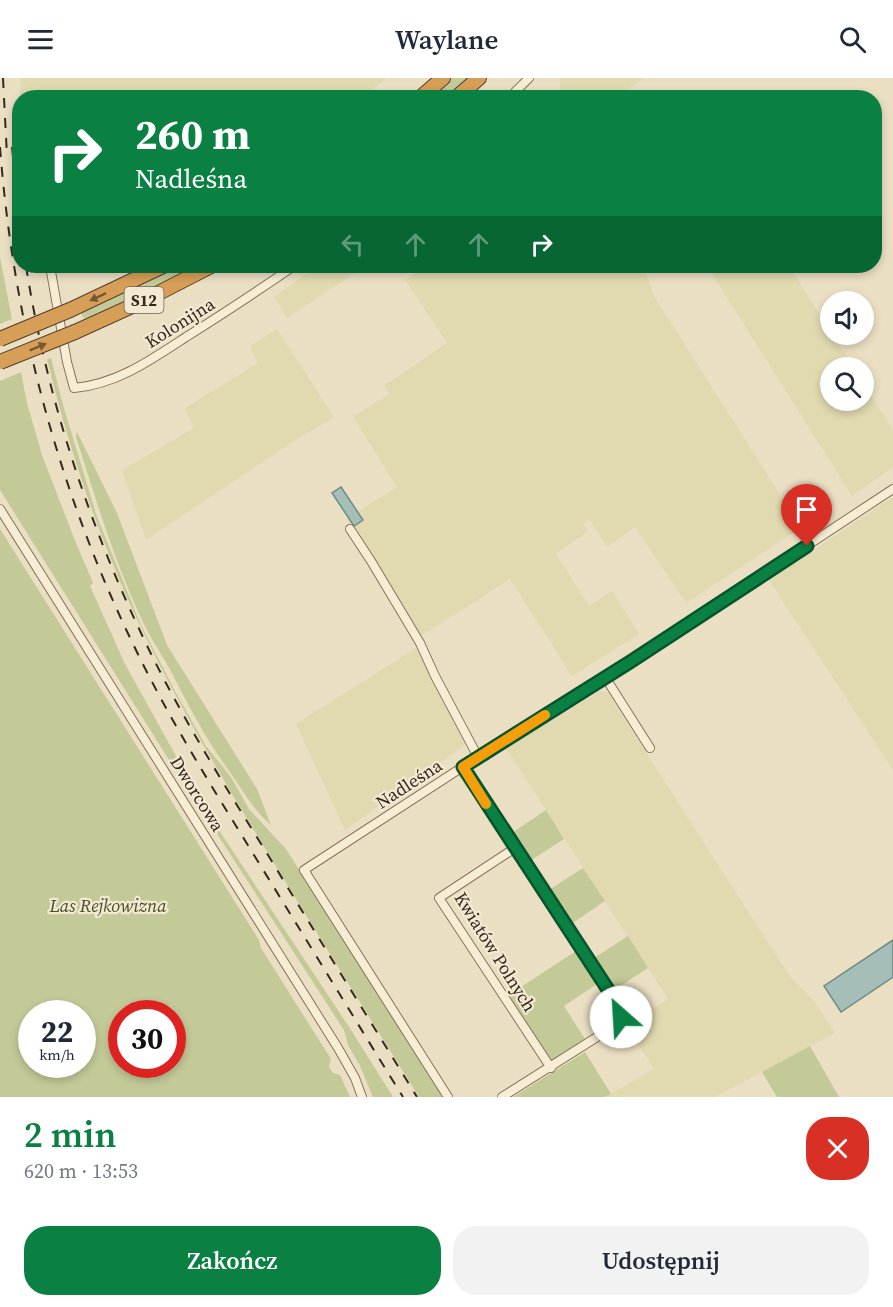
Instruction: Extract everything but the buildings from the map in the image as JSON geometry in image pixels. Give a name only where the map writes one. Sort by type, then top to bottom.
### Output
[{"type":"highway","points":[[429,90],[443,78]]},
{"type":"highway","points":[[465,90],[479,78]]},
{"type":"highway","name":"S12","points":[[0,339],[70,310],[149,273]]},
{"type":"highway","name":"S12","points":[[0,362],[75,332],[197,273]]},
{"type":"street","points":[[517,90],[529,78]]},
{"type":"street","name":"Kolonijna","points":[[51,273],[67,362],[74,388],[106,382],[136,369],[235,307],[284,273]]},
{"type":"street","name":"Nadleśna","points":[[448,1097],[304,870],[630,662],[893,489]]},
{"type":"street","name":"Dworcowa","points":[[0,509],[338,1048],[355,1078],[362,1097]]},
{"type":"street","points":[[350,529],[420,643],[478,757]]},
{"type":"street","points":[[605,677],[650,748]]},
{"type":"street","points":[[463,767],[621,1013],[620,1022],[616,1025],[502,1097]]},
{"type":"street","name":"Kwiatów Polnych","points":[[514,848],[439,898],[551,1068]]},
{"type":"shaded area","points":[[21,78],[387,78],[371,90],[20,90]]},
{"type":"shaded area","points":[[560,78],[644,78],[627,90],[560,89]]},
{"type":"shaded area","points":[[307,273],[355,273],[287,318],[274,297]]},
{"type":"shaded area","points":[[416,273],[646,273],[654,296],[795,518],[810,522],[686,603],[635,527],[607,547],[590,520],[583,524],[588,531],[556,554],[589,606],[612,591],[639,634],[572,676],[510,579],[418,638],[346,519],[397,487],[353,417],[389,394],[384,386],[447,343],[405,280]]},
{"type":"shaded area","points":[[711,273],[793,273],[820,315],[820,345],[840,345],[847,357],[820,357],[820,411],[874,411],[874,400],[893,430],[893,467],[852,496]]},
{"type":"shaded area","points":[[277,329],[334,417],[294,441],[146,540],[122,470],[194,428],[185,408],[258,363],[250,346]]},
{"type":"shaded area","points":[[893,497],[893,770],[769,580]]},
{"type":"shaded area","points":[[419,646],[468,743],[345,830],[296,724]]},
{"type":"shaded area","points":[[599,692],[607,692],[789,975],[817,1005],[835,1033],[715,1097],[605,1097],[654,1069],[627,1026],[668,999],[506,748]]},
{"type":"green space","points":[[451,78],[472,78],[457,90],[437,90]]},
{"type":"green space","points":[[0,257],[12,319],[0,324]]},
{"type":"green space","points":[[159,273],[186,273],[84,319],[80,311]]},
{"type":"green space","points":[[51,358],[97,517],[141,625],[176,693],[206,746],[231,777],[249,809],[286,849],[443,1097],[419,1097],[248,820],[177,698],[130,604],[93,514],[55,391],[47,359]]},
{"type":"green space","points":[[21,372],[42,455],[93,583],[90,586],[125,664],[207,812],[393,1097],[373,1097],[348,1045],[344,1030],[164,752],[0,490],[0,381]]},
{"type":"green space","points":[[77,432],[117,513],[167,645],[257,789],[271,825],[252,804],[217,753],[196,720],[149,634],[108,537],[76,437]]},
{"type":"green space","name":"Las Rejkowizna","points":[[0,529],[259,940],[261,948],[331,1059],[329,1067],[333,1073],[340,1075],[350,1097],[0,1097]]},
{"type":"green space","points":[[546,810],[564,839],[530,861],[512,833]]},
{"type":"green space","points":[[583,868],[605,901],[571,924],[549,890]]},
{"type":"green space","points":[[628,936],[648,968],[614,990],[594,958]]},
{"type":"green space","points":[[576,951],[597,984],[564,1006],[585,1039],[551,1061],[509,995]]},
{"type":"green space","points":[[810,1046],[839,1097],[777,1097],[762,1072]]},
{"type":"green space","points":[[585,1052],[611,1094],[605,1097],[513,1097]]},
{"type":"water","points":[[341,487],[363,520],[354,526],[332,493]]},
{"type":"water","points":[[893,940],[893,977],[841,1012],[824,986]]},
{"type":"railway","points":[[3,78],[7,156]]},
{"type":"railway","points":[[0,147],[12,250]]},
{"type":"railway","points":[[16,273],[43,403],[62,465],[83,527],[134,646],[177,728],[403,1097]]},
{"type":"railway","points":[[27,273],[45,361],[70,454],[103,545],[141,633],[201,746],[417,1097]]},
{"type":"slow traffic","points":[[486,804],[463,767],[545,715]]},
{"type":"route","points":[[621,1017],[620,1008],[463,767],[630,662],[807,546]]}]
